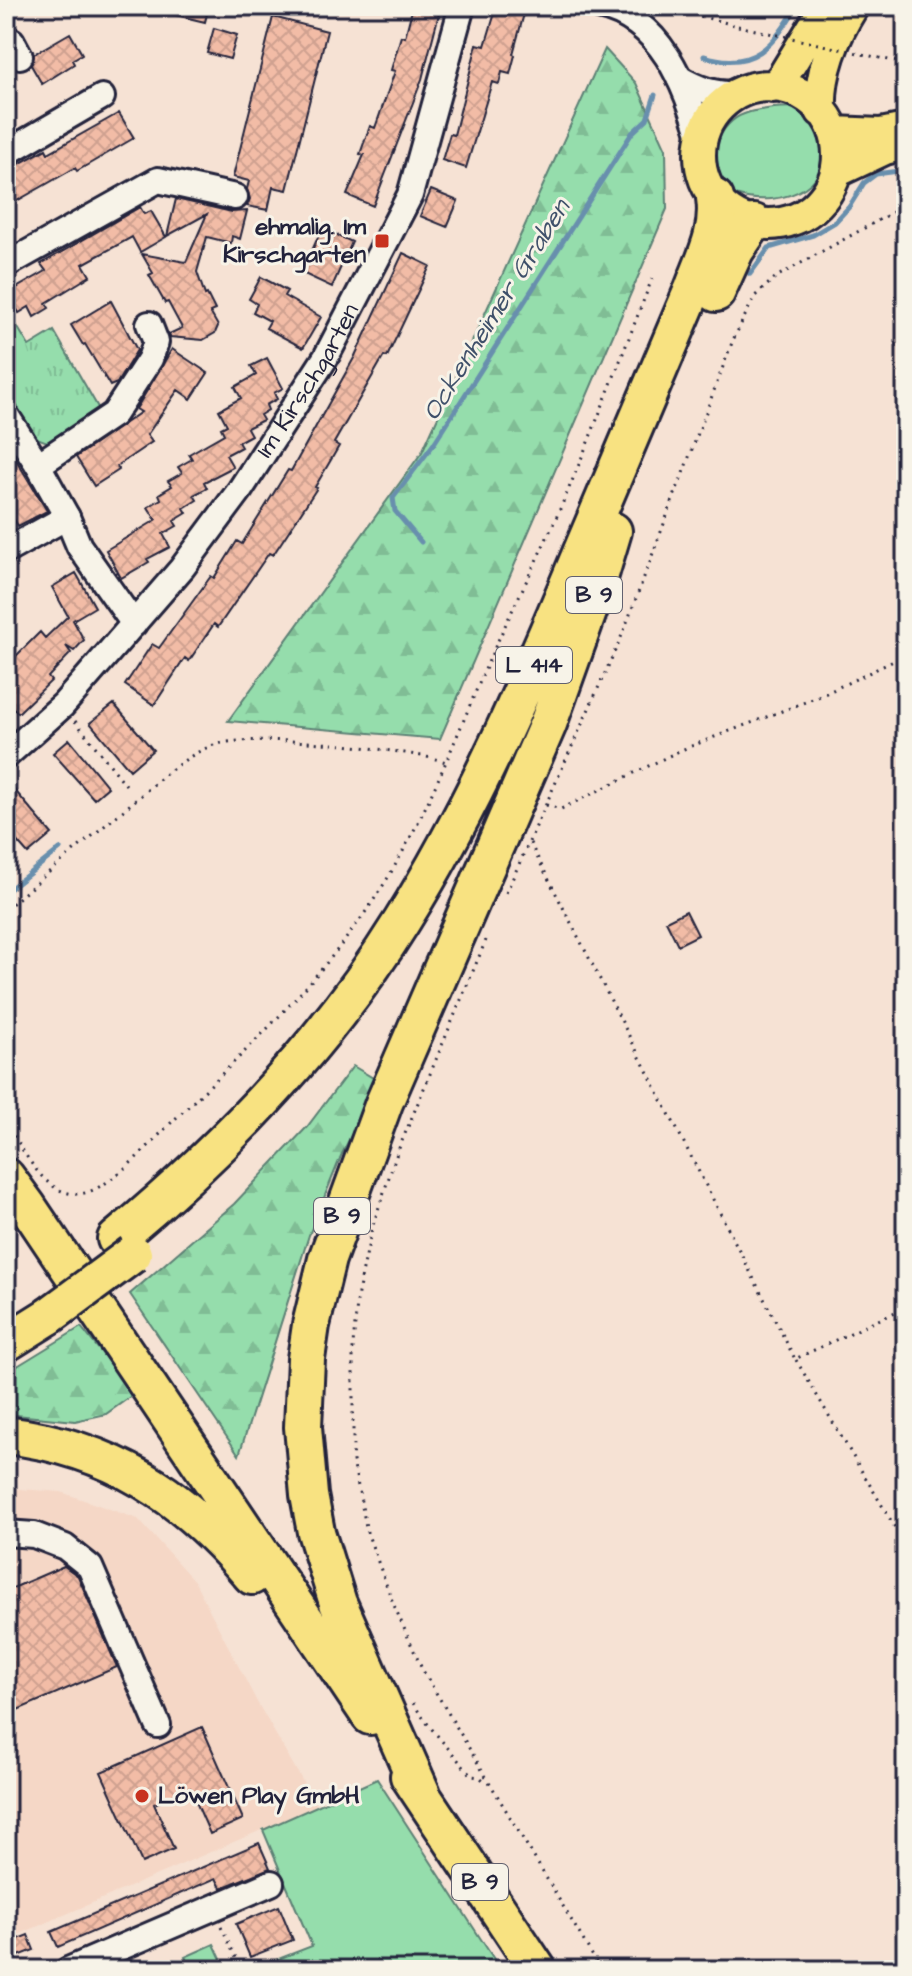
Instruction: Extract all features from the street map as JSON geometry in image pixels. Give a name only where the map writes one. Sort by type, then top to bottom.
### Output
[{"type":"highway","name":"L 414","points":[[124,1246],[285,1075],[344,1002],[435,865],[518,702],[693,289],[716,224],[715,198]]},
{"type":"highway","name":"L 414","points":[[6,1343],[24,1310],[214,1183],[252,1146],[323,1066],[387,980],[434,905],[497,787],[735,251],[754,223]]},
{"type":"highway","name":"B 9","points":[[422,1794],[338,1603],[316,1532],[309,1495],[303,1427],[304,1382],[311,1325],[327,1259],[384,1103],[548,724],[593,598],[613,531]]},
{"type":"highway","name":"B 9","points":[[6,1177],[538,1970]]},
{"type":"highway","name":"B 9","points":[[6,1435],[54,1443],[98,1457],[146,1480],[189,1510],[227,1546],[369,1715]]},
{"type":"main road","points":[[773,87],[782,78],[826,6]]},
{"type":"main road","points":[[715,198],[726,209],[754,223],[772,224],[789,221],[819,202],[829,188],[838,159],[820,93],[826,65],[842,24],[853,6]]},
{"type":"main road","points":[[702,139],[718,108],[737,94],[761,87],[800,94],[828,122],[881,134],[906,129]]},
{"type":"main road","name":"L 414","points":[[702,139],[701,170],[715,198]]},
{"type":"main road","points":[[836,172],[885,149],[906,144]]},
{"type":"street","name":"Im Kirschgarten","points":[[8,749],[63,705],[182,568],[240,490],[326,357],[410,195],[462,6]]},
{"type":"street","points":[[599,6],[618,10],[652,34],[664,49],[679,78],[702,139]]},
{"type":"street","points":[[679,78],[699,89],[720,95],[737,94]]},
{"type":"street","points":[[6,153],[102,97]]},
{"type":"street","points":[[6,265],[158,180],[235,197]]},
{"type":"street","points":[[38,465],[114,414],[150,359],[156,342],[149,324]]},
{"type":"street","points":[[6,415],[67,517],[79,546],[134,624]]},
{"type":"street","points":[[6,551],[67,517]]},
{"type":"street","points":[[6,1533],[34,1535],[65,1547],[90,1567],[158,1725]]},
{"type":"street","points":[[68,1970],[271,1883]]},
{"type":"path","points":[[662,6],[904,64]]},
{"type":"path","points":[[506,893],[623,633],[733,340],[755,296],[776,277],[906,205]]},
{"type":"path","points":[[6,1122],[34,1165],[55,1187],[77,1194],[89,1192],[111,1179],[261,1036],[346,939],[387,878],[446,762],[510,613],[566,494],[652,279]]},
{"type":"path","points":[[546,805],[561,809],[681,750],[818,697],[906,655]]},
{"type":"path","points":[[63,705],[126,785]]},
{"type":"path","points":[[6,909],[178,766],[211,745],[253,740],[383,749],[426,755],[446,762]]},
{"type":"path","points":[[530,843],[795,1359],[906,1546]]},
{"type":"path","points":[[490,931],[397,1153],[372,1228],[358,1293],[353,1345],[353,1461],[367,1532],[422,1669],[601,1970]]},
{"type":"path","points":[[795,1359],[906,1307]]},
{"type":"path","points":[[410,1698],[426,1723],[448,1745],[471,1776],[480,1777],[489,1785]]},
{"type":"path","points":[[213,1909],[242,1970]]},
{"type":"shaded area","points":[[6,1488],[61,1492],[138,1519],[195,1582],[257,1702],[317,1806],[6,1940]]},
{"type":"green space","points":[[605,49],[636,83],[666,149],[667,209],[440,739],[228,721],[422,452]]},
{"type":"green space","points":[[774,108],[802,109],[815,120],[824,144],[824,162],[817,177],[805,188],[771,199],[752,199],[732,194],[718,167],[719,138],[724,129],[741,115]]},
{"type":"green space","points":[[6,308],[29,346],[54,331],[100,411],[50,443],[34,437],[6,393]]},
{"type":"green space","points":[[353,1066],[378,1081],[341,1156],[309,1235],[239,1455],[130,1294],[234,1204],[307,1127]]},
{"type":"green space","points":[[81,1327],[134,1394],[106,1414],[75,1421],[6,1414],[6,1373]]},
{"type":"green space","points":[[377,1779],[501,1970],[250,1970],[312,1946],[263,1830]]},
{"type":"green space","points":[[214,1944],[225,1968],[191,1970],[185,1957]]},
{"type":"building","points":[[163,6],[209,6],[205,22],[163,12]]},
{"type":"building","points":[[413,6],[441,6],[422,79],[373,206],[347,195],[364,155],[360,154],[370,126],[375,128],[395,71],[391,70],[401,36],[405,37]]},
{"type":"building","points":[[497,6],[525,10],[510,74],[502,72],[499,84],[492,82],[466,168],[442,160],[450,134],[454,135],[477,44],[485,46]]},
{"type":"building","points":[[273,17],[327,31],[287,190],[273,187],[268,210],[247,206],[250,199],[247,189],[249,181],[233,177]]},
{"type":"building","points":[[214,28],[237,35],[230,59],[207,53]]},
{"type":"building","points":[[70,33],[82,54],[72,60],[74,64],[42,84],[31,65],[34,54]]},
{"type":"building","points":[[119,113],[134,138],[6,207],[6,171],[46,149],[48,153]]},
{"type":"building","points":[[431,190],[458,201],[447,227],[420,216]]},
{"type":"building","points":[[176,199],[232,212],[247,211],[240,239],[232,236],[231,243],[207,237],[197,272],[205,295],[215,310],[210,312],[218,326],[215,333],[203,340],[170,337],[169,334],[182,328],[149,275],[153,273],[142,254],[186,262],[207,214],[167,236]]},
{"type":"building","points":[[140,207],[144,214],[151,211],[166,237],[140,252],[132,237],[83,264],[90,276],[46,303],[49,308],[34,317],[29,307],[19,313],[8,293],[46,271],[41,264]]},
{"type":"building","points":[[322,228],[352,242],[332,287],[302,273]]},
{"type":"building","points":[[403,253],[430,266],[387,357],[384,356],[334,443],[339,446],[317,488],[273,555],[269,553],[218,627],[214,624],[189,661],[185,658],[154,705],[125,685],[152,644],[159,648],[211,576],[214,578],[237,541],[242,544],[288,470],[291,471],[354,358]]},
{"type":"building","points":[[261,277],[287,291],[284,296],[321,317],[303,348],[266,328],[270,321],[253,312],[257,304],[249,299]]},
{"type":"building","points":[[111,301],[137,350],[117,383],[110,386],[71,325]]},
{"type":"building","points":[[172,349],[208,373],[191,399],[178,390],[147,435],[152,442],[94,486],[76,457],[141,412],[136,409]]},
{"type":"building","points":[[267,358],[283,388],[274,393],[277,399],[266,405],[268,410],[260,415],[263,420],[247,428],[251,435],[238,442],[241,447],[226,455],[233,467],[204,482],[207,488],[194,495],[197,500],[184,508],[187,513],[174,521],[177,526],[163,534],[170,547],[121,578],[106,550],[156,520],[148,507],[161,499],[159,494],[172,486],[168,481],[182,473],[178,467],[192,459],[189,454],[224,434],[221,428],[227,425],[219,410],[241,398],[235,387],[256,375],[251,366]]},
{"type":"building","points":[[6,443],[47,511],[18,526],[6,506]]},
{"type":"building","points":[[76,573],[95,607],[73,620],[84,640],[74,651],[66,646],[71,653],[48,677],[51,681],[18,713],[6,700],[6,666],[40,632],[45,638],[68,616],[52,587]]},
{"type":"building","points":[[114,704],[153,750],[130,770],[90,723]]},
{"type":"building","points":[[69,739],[108,787],[94,799],[53,753]]},
{"type":"building","points":[[6,780],[52,834],[28,854],[6,829]]},
{"type":"building","points":[[686,911],[698,935],[678,945],[666,921]]},
{"type":"building","points":[[64,1566],[78,1576],[117,1667],[6,1715],[6,1591]]},
{"type":"building","name":"Löwen Play GmbH","points":[[202,1727],[243,1819],[210,1834],[190,1788],[154,1804],[174,1849],[142,1863],[101,1772]]},
{"type":"building","points":[[259,1843],[270,1868],[221,1888],[216,1878],[58,1947],[51,1932]]},
{"type":"building","points":[[279,1906],[293,1940],[250,1957],[236,1924]]},
{"type":"building","points":[[28,1935],[34,1950],[6,1961],[6,1944]]},
{"type":"waterway","name":"Ockenheimer Graben","points":[[704,56],[736,60],[760,52],[780,33],[797,6]]},
{"type":"waterway","name":"Ockenheimer Graben","points":[[421,542],[395,511],[393,498],[433,445],[632,133],[647,119],[655,95]]},
{"type":"waterway","points":[[750,274],[769,248],[813,235],[835,222],[864,183],[876,174],[906,170]]},
{"type":"waterway","name":"Ockenheimer Graben","points":[[6,892],[60,849]]},
{"type":"place","name":"ehmalig. Im Kirschgarten","points":[[382,241]]},
{"type":"place","name":"Löwen Play GmbH","points":[[142,1796]]}]
